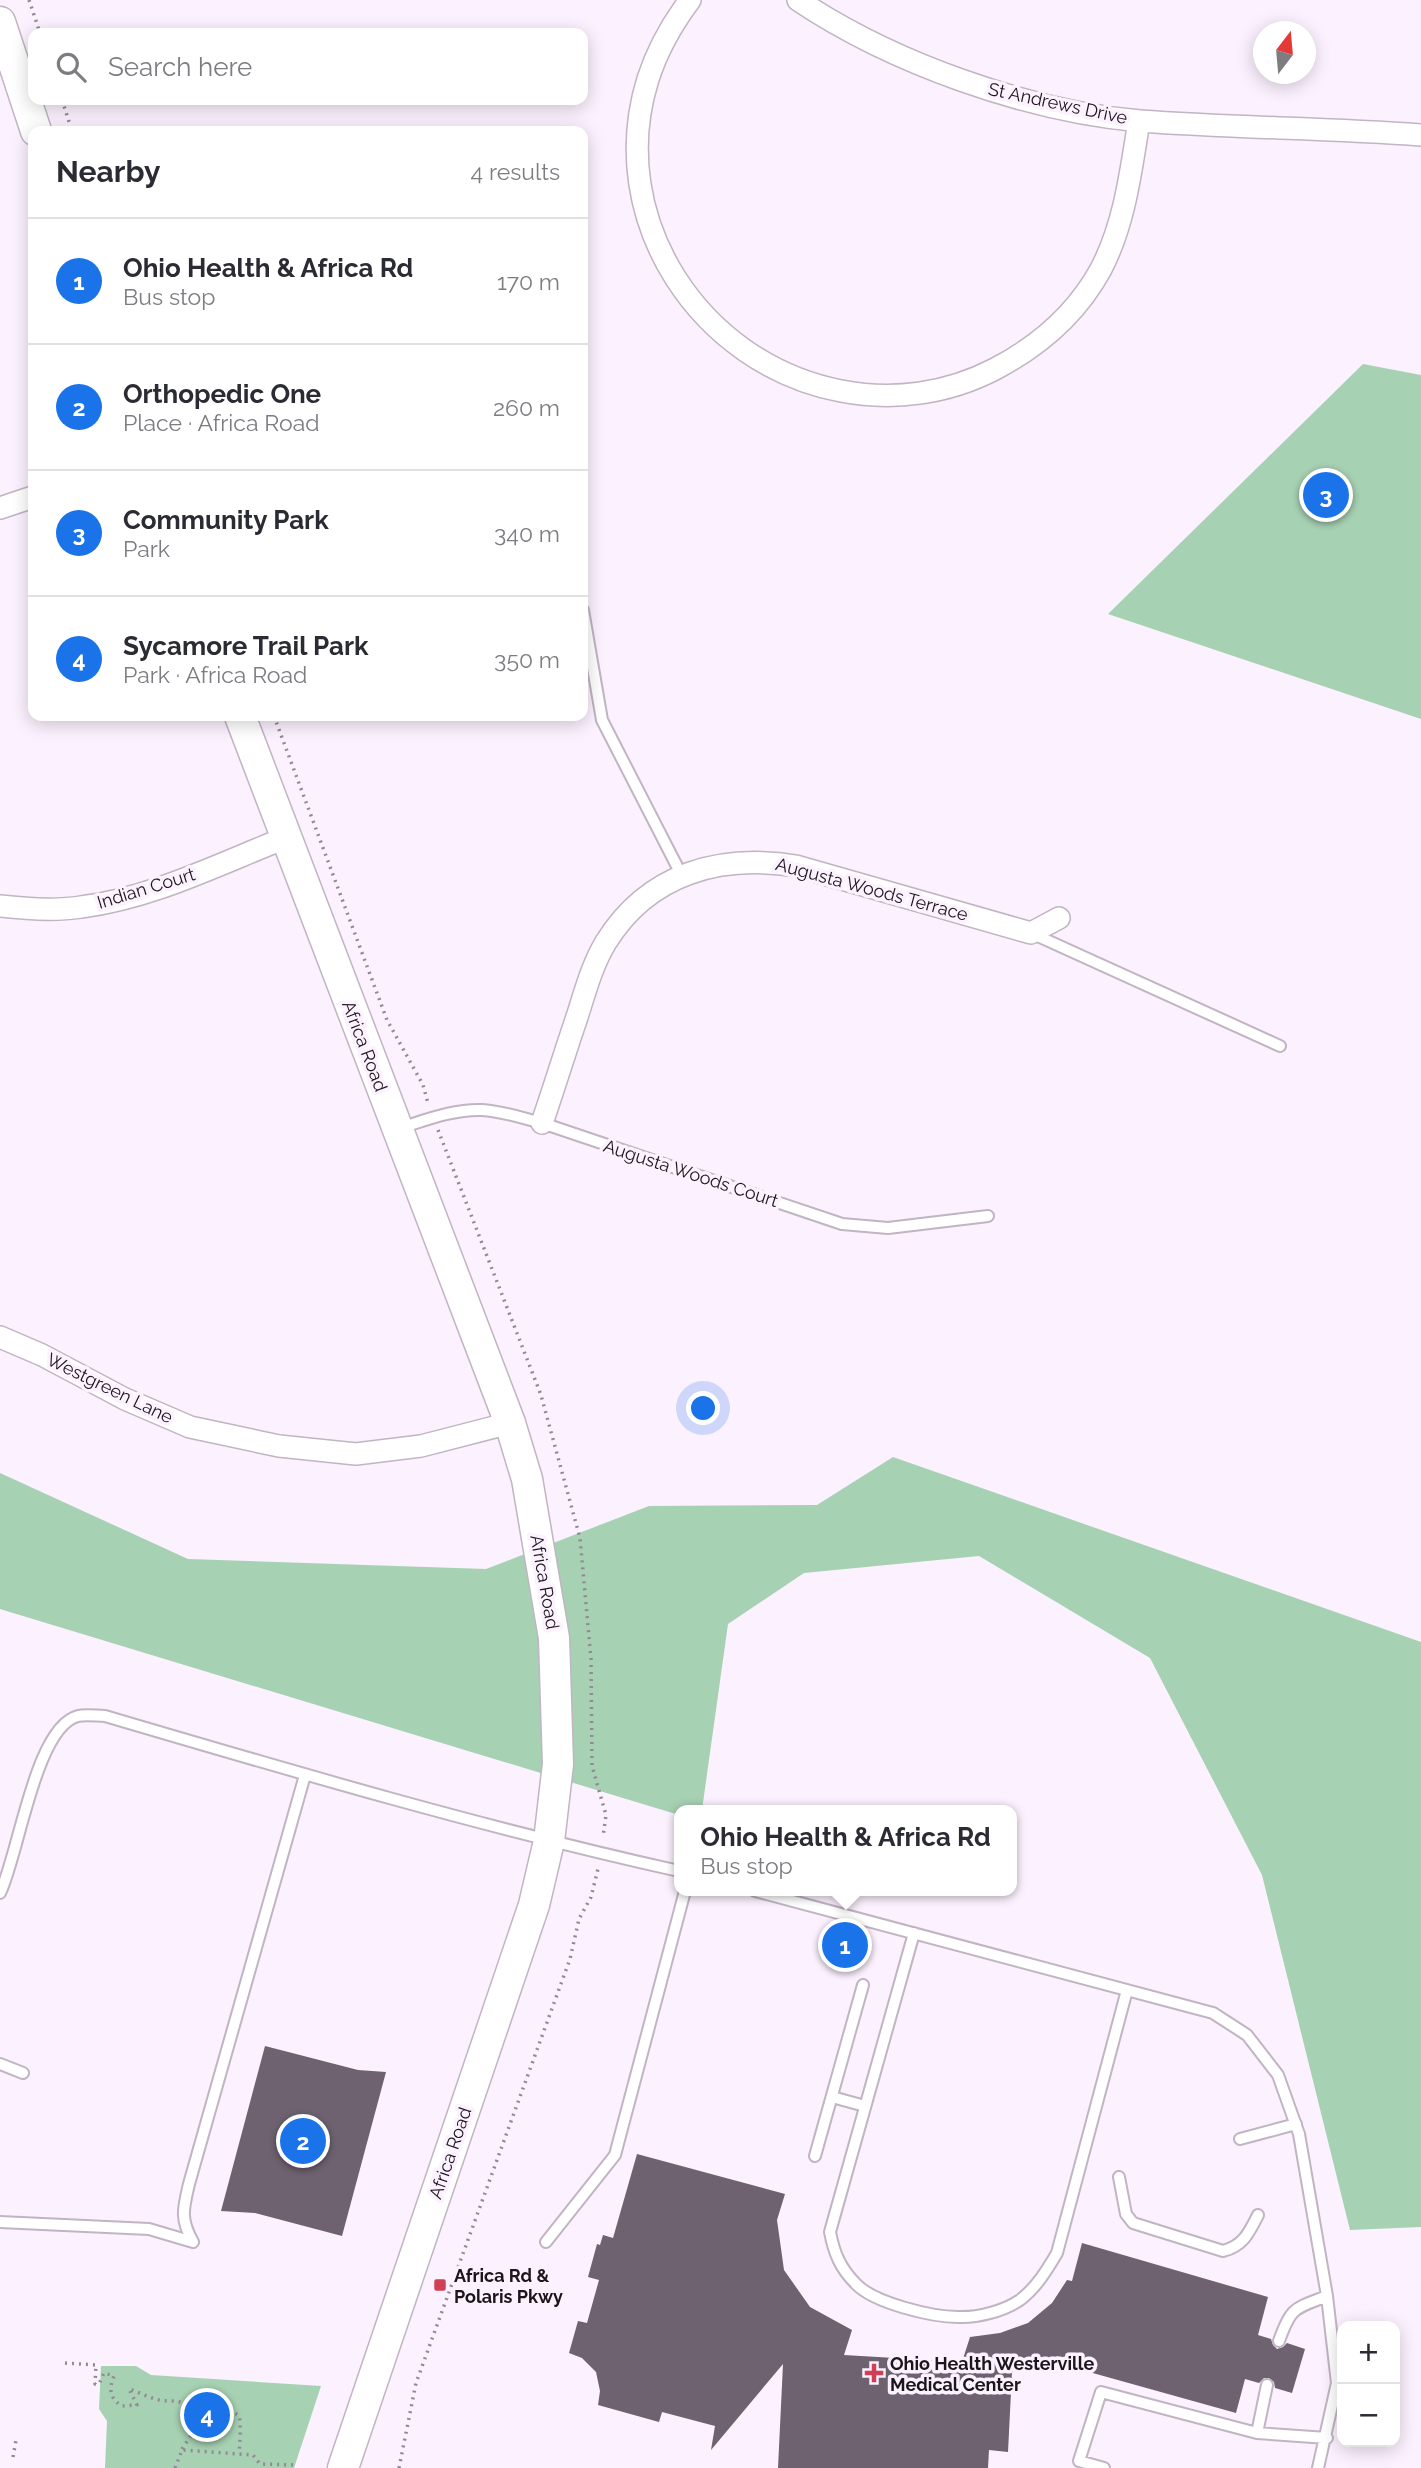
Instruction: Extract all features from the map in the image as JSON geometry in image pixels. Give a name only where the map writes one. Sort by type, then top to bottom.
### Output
[{"type":"street","points":[[690,0],[672,24],[648,77],[644,95],[638,163],[649,220],[664,258],[685,293],[703,316],[733,343],[767,365],[823,387],[862,395],[887,396],[945,388],[981,376],[1038,342],[1079,302],[1108,255],[1128,188],[1139,121]]},
{"type":"street","name":"St Andrews Drive","points":[[798,0],[849,30],[923,66],[1023,99],[1139,121],[1344,129],[1421,135]]},
{"type":"street","points":[[0,22],[34,126]]},
{"type":"street","points":[[0,508],[28,500]]},
{"type":"street","name":"Africa Road","points":[[242,721],[510,1423],[527,1479],[554,1638],[558,1737],[549,1841],[534,1905],[343,2468]]},
{"type":"street","name":"Indian Court","points":[[0,906],[68,908],[135,895],[285,838]]},
{"type":"street","name":"Augusta Woods Terrace","points":[[542,1123],[592,970],[606,942],[626,916],[651,894],[682,876],[706,867],[766,861],[796,866],[1031,933]]},
{"type":"street","points":[[1031,933],[1059,918]]},
{"type":"street","name":"Westgreen Lane","points":[[0,1336],[125,1399],[190,1427],[279,1446],[356,1454],[421,1446],[510,1423]]},
{"type":"lane","points":[[588,639],[602,720],[682,876]]},
{"type":"lane","points":[[1031,933],[1280,1046]]},
{"type":"lane","name":"Augusta Woods Court","points":[[397,1129],[433,1118],[481,1110],[504,1113],[542,1123],[842,1224],[888,1228],[988,1216]]},
{"type":"lane","points":[[0,1893],[44,1751],[57,1729],[77,1716],[105,1716],[305,1775],[549,1841],[674,1870]]},
{"type":"lane","points":[[0,2222],[149,2230],[193,2242],[185,2228],[182,2213],[305,1775]]},
{"type":"lane","points":[[546,2242],[615,2155],[684,1896]]},
{"type":"lane","points":[[774,1896],[1213,2013],[1247,2035],[1278,2075],[1296,2124],[1327,2296],[1337,2383],[1318,2468]]},
{"type":"lane","points":[[914,1933],[830,2232],[835,2257],[857,2285],[876,2298],[927,2312],[958,2318],[995,2312],[1020,2300],[1045,2275],[1057,2253],[1127,1990]]},
{"type":"lane","points":[[816,2155],[863,1985]]},
{"type":"lane","points":[[0,2064],[23,2073]]},
{"type":"lane","points":[[832,2097],[865,2106]]},
{"type":"lane","points":[[1241,2138],[1296,2124]]},
{"type":"lane","points":[[1119,2177],[1126,2214],[1133,2224],[1223,2251],[1235,2248],[1246,2237],[1258,2215]]},
{"type":"lane","points":[[1279,2341],[1288,2315],[1297,2308],[1327,2296]]},
{"type":"lane","points":[[1257,2433],[1267,2385]]},
{"type":"lane","points":[[1104,2468],[1079,2461],[1101,2392],[1257,2433],[1326,2438]]},
{"type":"path","points":[[29,0],[38,28]]},
{"type":"path","points":[[64,105],[70,126]]},
{"type":"path","points":[[399,2468],[416,2383],[570,1959],[579,1919],[591,1898],[595,1884]]},
{"type":"path","points":[[65,2363],[96,2365],[95,2384],[99,2384],[104,2373],[114,2376],[111,2397],[122,2406],[137,2406],[128,2389],[162,2401],[179,2402],[208,2419]]},
{"type":"path","points":[[175,2468],[190,2437],[208,2419],[231,2412],[241,2418],[239,2452]]},
{"type":"path","points":[[13,2457],[16,2440]]},
{"type":"path","points":[[182,2449],[239,2452],[253,2455],[260,2464],[297,2465]]},
{"type":"green space","points":[[1363,364],[1421,375],[1421,719],[1108,614]]},
{"type":"green space","points":[[893,1457],[1421,1642],[1421,2227],[1350,2230],[1262,1875],[1150,1658],[979,1556],[804,1573],[728,1624],[703,1805],[674,1805],[674,1813],[0,1609],[0,1473],[188,1559],[486,1569],[649,1506],[817,1505]]},
{"type":"green space","points":[[101,2366],[136,2366],[151,2375],[321,2386],[294,2468],[105,2468],[107,2421],[99,2409]]},
{"type":"building","points":[[265,2046],[358,2070],[386,2072],[342,2236],[255,2213],[221,2211]]},
{"type":"building","points":[[637,2154],[785,2194],[777,2220],[784,2270],[810,2307],[852,2330],[844,2355],[962,2362],[970,2337],[1000,2333],[1028,2323],[1052,2303],[1067,2280],[1072,2281],[1082,2243],[1268,2297],[1258,2335],[1271,2339],[1277,2349],[1287,2343],[1305,2349],[1292,2393],[1275,2388],[1274,2382],[1269,2378],[1264,2378],[1259,2383],[1245,2379],[1236,2413],[1039,2358],[1012,2372],[1008,2452],[989,2450],[988,2468],[778,2468],[783,2364],[711,2450],[715,2426],[662,2412],[659,2422],[598,2405],[600,2391],[596,2372],[582,2358],[569,2353],[578,2321],[587,2323],[599,2280],[588,2277],[597,2244],[600,2245],[603,2235],[613,2238]]},
{"type":"place","name":"Community Park","points":[[1326,495]]},
{"type":"place","name":"Ohio Health & Africa Rd","points":[[845,1945]]},
{"type":"place","name":"Orthopedic One","points":[[303,2141]]},
{"type":"place","name":"Africa Rd & Polaris Pkwy","points":[[440,2285]]},
{"type":"place","name":"Ohio Health Westerville Medical Center","points":[[874,2373]]},
{"type":"place","name":"Sycamore Trail Park","points":[[207,2415]]}]
